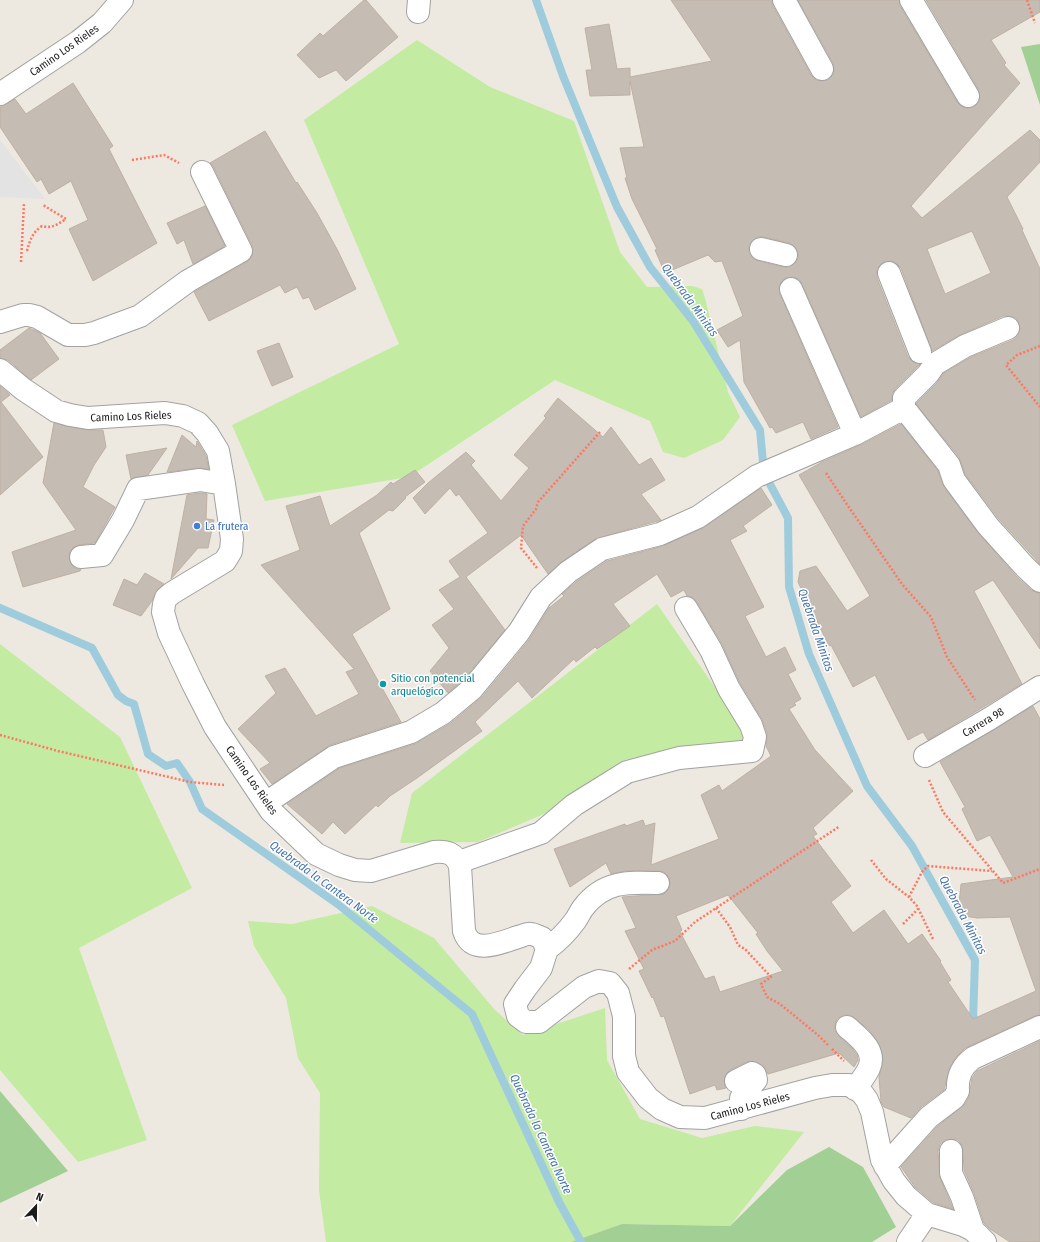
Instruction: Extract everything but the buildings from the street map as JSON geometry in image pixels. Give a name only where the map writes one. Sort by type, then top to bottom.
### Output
[{"type":"street","name":"Camino Los Rieles","points":[[0,94],[78,42],[102,23],[122,0]]},
{"type":"street","points":[[784,0],[822,69]]},
{"type":"street","points":[[911,0],[968,96]]},
{"type":"street","points":[[0,322],[23,315],[29,315],[37,317],[68,335],[85,335],[94,333],[140,316],[188,281],[241,252],[202,172]]},
{"type":"street","points":[[761,249],[786,255]]},
{"type":"street","points":[[889,273],[920,352]]},
{"type":"street","points":[[791,289],[855,434]]},
{"type":"street","points":[[1008,328],[965,346],[935,364],[928,374],[904,398],[904,408],[949,465],[954,480],[988,526],[1025,567],[1040,580]]},
{"type":"street","name":"Camino Los Rieles","points":[[0,370],[23,389],[56,411],[70,415],[88,418],[165,413],[183,416],[198,423],[207,433],[218,451],[232,539],[231,550],[225,561],[169,595],[164,604],[163,612],[169,632],[192,684],[216,728],[271,811],[316,854],[339,865],[355,870],[371,871],[434,852],[442,851],[450,853],[458,859],[459,862]]},
{"type":"street","points":[[262,796],[334,758],[411,732],[443,713],[472,689],[518,632],[541,597],[568,572],[602,549],[660,534],[698,517],[756,476],[855,434],[904,408]]},
{"type":"street","points":[[81,557],[102,555],[123,520],[138,489],[200,480],[224,484]]},
{"type":"street","points":[[547,949],[542,938],[530,934],[493,945],[482,946],[472,944],[466,938],[464,931],[459,862],[541,833],[574,805],[627,772],[679,758],[752,751],[755,737],[751,725],[729,689],[711,650],[686,608]]},
{"type":"street","name":"Carrera 98","points":[[925,756],[989,719],[1040,687]]},
{"type":"street","points":[[610,983],[599,981],[584,987],[539,1022],[526,1022],[518,1016],[515,1004],[541,968],[547,949],[561,939],[576,920],[582,908],[594,896],[605,888],[622,883],[658,883]]},
{"type":"street","name":"Camino Los Rieles","points":[[610,983],[618,993],[624,1016],[624,1056],[628,1072],[648,1098],[662,1109],[680,1117],[705,1118],[815,1088],[832,1085],[849,1085],[855,1089]]},
{"type":"street","points":[[847,1027],[864,1042],[871,1058],[870,1067],[855,1089],[862,1093],[868,1100],[882,1160],[885,1166],[906,1196],[927,1214],[963,1225],[979,1236]]},
{"type":"street","points":[[885,1166],[929,1117],[954,1098],[958,1091],[957,1081],[967,1062],[1040,1027]]},
{"type":"street","points":[[736,1081],[752,1073],[755,1074],[756,1077],[756,1080],[741,1098],[741,1108]]},
{"type":"street","points":[[951,1151],[951,1173],[979,1236]]},
{"type":"street","points":[[908,1242],[927,1214]]},
{"type":"path","points":[[1026,0],[1035,23]]},
{"type":"path","points":[[132,160],[164,155],[186,166],[198,166],[202,172]]},
{"type":"path","points":[[21,262],[24,203]]},
{"type":"path","points":[[26,251],[32,234],[38,229],[42,226],[49,228],[55,226],[66,219],[43,205]]},
{"type":"path","points":[[1040,346],[1017,356],[1006,365],[1040,406]]},
{"type":"path","points":[[552,587],[521,548],[523,526],[536,509],[538,502],[600,432]]},
{"type":"path","points":[[813,452],[902,584],[931,617],[947,657],[967,689],[989,719]]},
{"type":"path","points":[[0,735],[58,751],[190,782],[262,796]]},
{"type":"path","points":[[925,756],[923,768],[942,812],[1003,883],[1040,869]]},
{"type":"path","points":[[610,983],[652,950],[675,941],[695,922],[840,826]]},
{"type":"path","points":[[871,860],[886,879],[909,897],[918,909],[933,939]]},
{"type":"path","points":[[909,897],[922,872],[928,866],[993,871]]},
{"type":"path","points":[[716,908],[730,927],[738,945],[745,949],[771,977],[761,984],[767,997],[780,1004],[818,1034],[848,1065]]},
{"type":"path","points":[[903,924],[918,909]]},
{"type":"green space","points":[[417,40],[490,87],[574,121],[620,252],[647,287],[692,286],[702,289],[728,392],[740,417],[723,440],[684,458],[663,452],[650,421],[555,380],[409,477],[265,501],[232,425],[399,344],[304,120]]},
{"type":"green space","points":[[1040,44],[1040,105],[1021,47]]},
{"type":"green space","points":[[657,604],[745,728],[745,746],[679,747],[621,761],[551,811],[478,842],[400,843],[412,793]]},
{"type":"green space","points":[[0,644],[120,737],[192,888],[79,948],[147,1140],[78,1162],[0,1070]]},
{"type":"green space","points":[[372,906],[434,938],[495,1010],[523,1035],[605,1008],[607,1060],[640,1119],[702,1138],[755,1126],[804,1132],[730,1226],[622,1224],[571,1242],[326,1242],[319,1190],[320,1093],[298,1058],[286,998],[254,946],[248,921],[292,924]]},
{"type":"green space","points":[[0,1091],[68,1171],[0,1203]]},
{"type":"green space","points":[[829,1147],[863,1167],[896,1227],[872,1242],[571,1242],[622,1224],[730,1226],[787,1170]]},
{"type":"shaded area","points":[[0,140],[45,199],[0,197]]},
{"type":"waterway","name":"Quebrada Minitas","points":[[536,0],[563,76],[617,207],[650,267],[693,321],[760,430],[764,473],[788,518],[789,587],[809,654],[867,786],[912,846],[975,960],[973,1021],[969,1028]]},
{"type":"waterway","name":"Quebrada la Cantera Norte","points":[[0,608],[92,648],[118,695],[126,701],[134,704],[148,754],[166,766],[177,763],[190,782],[202,809],[339,905],[472,1014],[559,1202],[581,1242]]},
{"type":"place","name":"La frutera","points":[[197,526]]},
{"type":"place","name":"Sitio con potencial arquelógico","points":[[383,684]]}]
